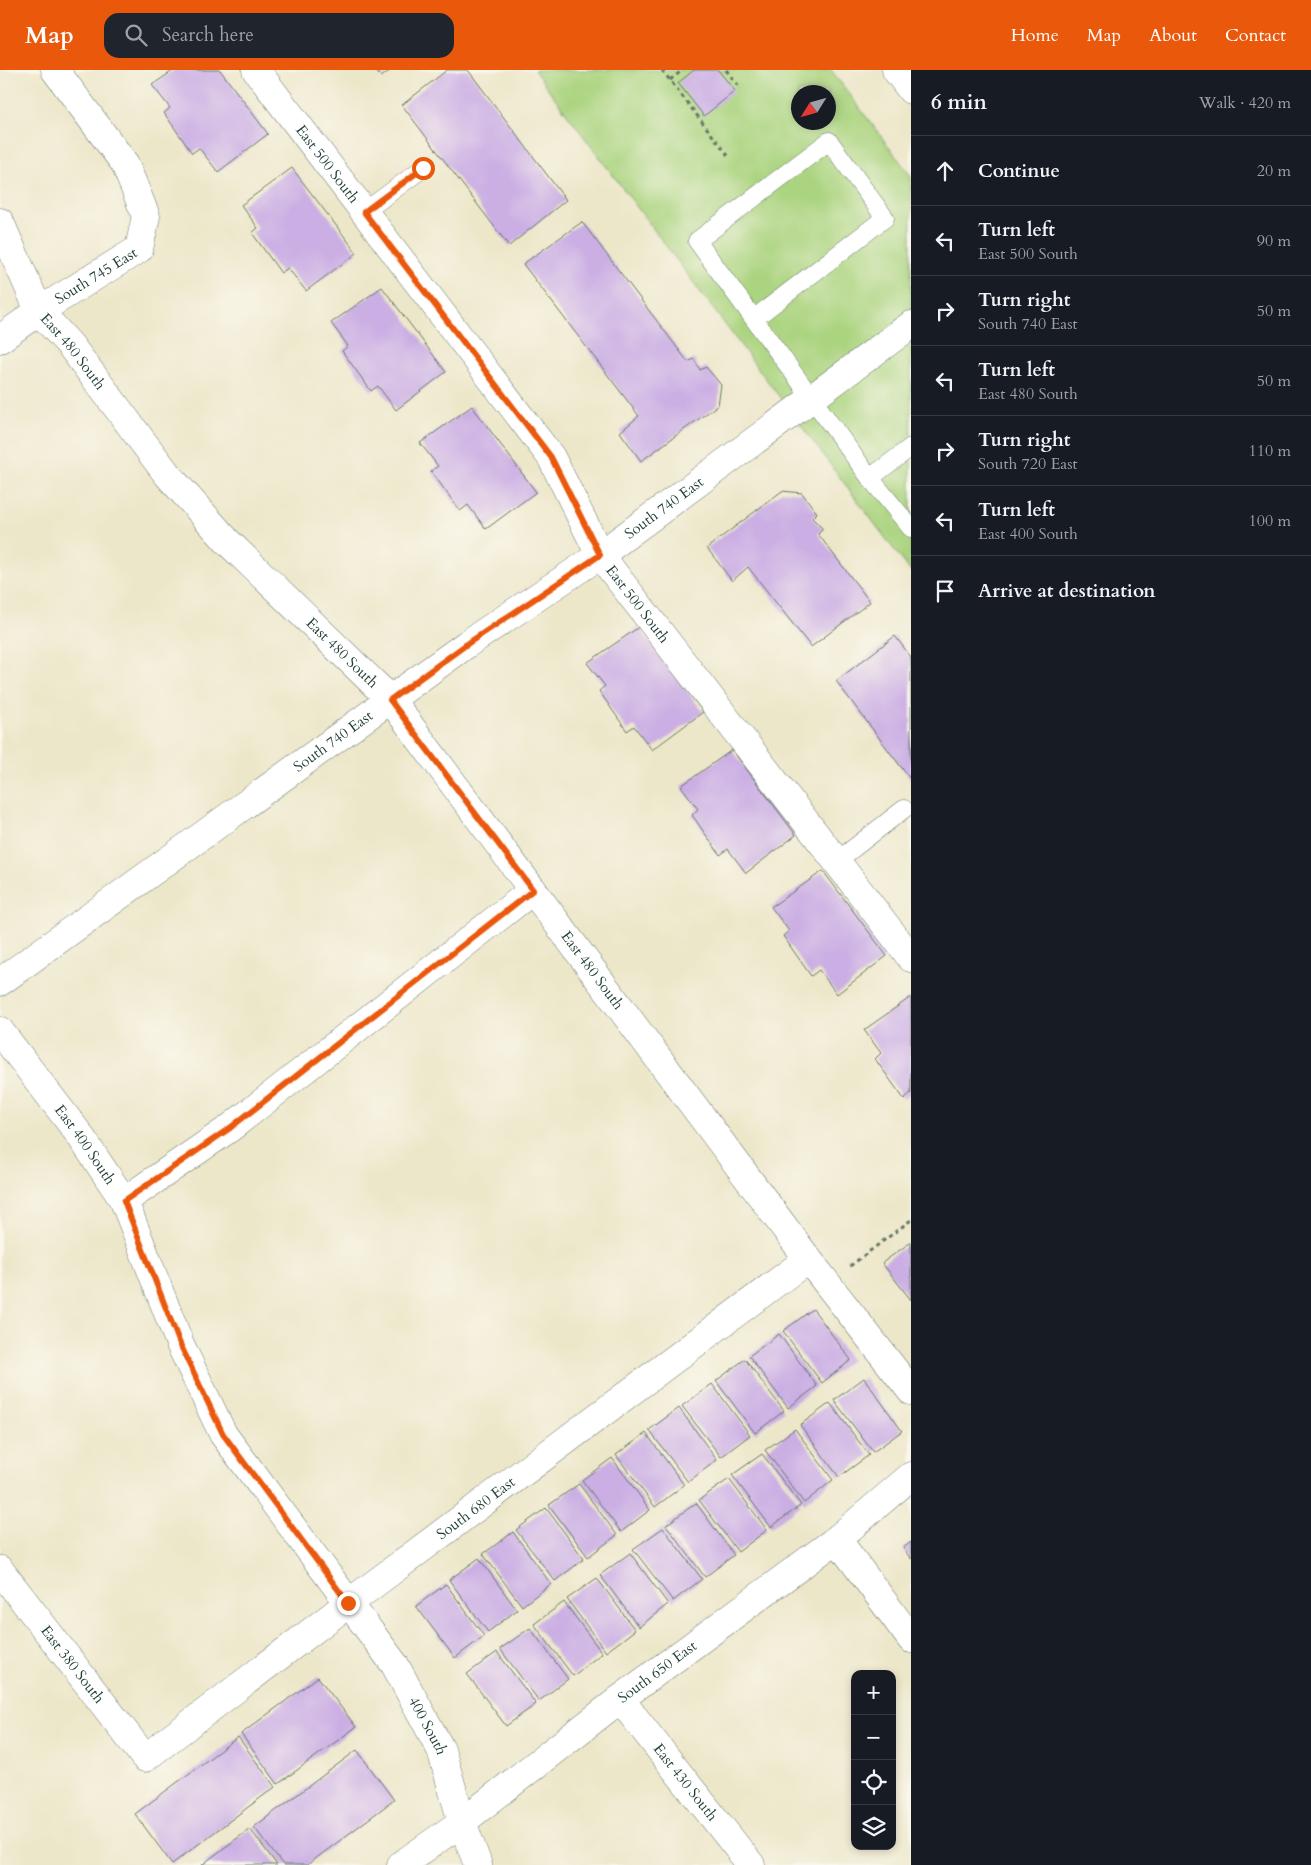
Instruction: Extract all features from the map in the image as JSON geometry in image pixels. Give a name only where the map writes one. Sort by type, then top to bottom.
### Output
[{"type":"street","name":"South 745 East","points":[[0,339],[40,311],[139,249],[146,216],[125,164],[55,70]]},
{"type":"street","name":"East 500 South","points":[[256,70],[551,457],[600,555],[911,958]]},
{"type":"street","points":[[896,70],[911,90]]},
{"type":"street","name":"East 480 South","points":[[0,222],[40,311],[70,345],[167,474],[227,541],[390,700],[808,1259],[909,1384]]},
{"type":"street","name":"South 740 East","points":[[0,982],[467,644],[600,555],[911,325]]},
{"type":"street","points":[[124,1201],[230,1128],[533,890]]},
{"type":"street","name":"East 400 South","points":[[0,1031],[79,1134],[124,1201],[180,1344],[223,1434],[348,1603]]},
{"type":"street","name":"South 680 East","points":[[145,1758],[348,1603],[808,1259]]},
{"type":"street","name":"South 650 East","points":[[401,1865],[462,1822],[620,1699],[837,1539],[911,1476]]},
{"type":"street","points":[[837,1539],[911,1639]]},
{"type":"street","name":"East 380 South","points":[[0,1570],[145,1758]]},
{"type":"street","name":"400 South","points":[[348,1603],[395,1665],[441,1750],[462,1822],[478,1865]]},
{"type":"street","name":"East 430 South","points":[[620,1699],[751,1865]]},
{"type":"lane","points":[[755,318],[885,218],[829,141],[697,241],[870,478],[911,528]]},
{"type":"lane","points":[[364,212],[423,168]]},
{"type":"lane","points":[[870,478],[911,447]]},
{"type":"lane","points":[[837,861],[904,809]]},
{"type":"path","points":[[662,70],[730,158]]},
{"type":"path","points":[[670,80],[683,70]]},
{"type":"path","points":[[726,70],[741,89]]},
{"type":"path","points":[[844,1270],[911,1220]]},
{"type":"green space","points":[[534,70],[831,70],[911,176],[911,572]]},
{"type":"building","points":[[174,70],[220,70],[268,134],[218,172],[199,148],[192,153],[164,113],[170,108],[152,85]]},
{"type":"building","points":[[375,70],[391,70],[381,77]]},
{"type":"building","points":[[447,70],[468,70],[566,200],[509,246],[402,105]]},
{"type":"building","points":[[694,70],[718,70],[735,91],[704,116],[678,83]]},
{"type":"building","points":[[292,168],[357,253],[306,291],[288,268],[281,273],[252,233],[258,228],[241,205]]},
{"type":"building","points":[[582,222],[688,362],[694,359],[700,370],[706,367],[721,385],[718,405],[641,461],[620,432],[639,416],[523,264]]},
{"type":"building","points":[[382,287],[446,372],[396,410],[378,386],[371,391],[342,351],[348,346],[331,323]]},
{"type":"building","points":[[472,406],[536,492],[486,529],[468,505],[460,511],[431,471],[438,466],[420,443]]},
{"type":"building","points":[[782,491],[802,493],[817,513],[812,518],[823,529],[818,534],[870,602],[811,647],[748,567],[732,581],[707,548]]},
{"type":"building","points":[[639,627],[703,712],[652,750],[634,726],[627,731],[599,691],[605,686],[587,663]]},
{"type":"building","points":[[895,636],[911,657],[911,780],[836,681]]},
{"type":"building","points":[[732,750],[796,835],[746,873],[728,849],[720,855],[692,815],[698,809],[681,786]]},
{"type":"building","points":[[823,871],[887,956],[837,994],[819,970],[811,976],[783,936],[789,931],[771,907]]},
{"type":"building","points":[[911,997],[911,1093],[904,1099],[875,1059],[881,1053],[864,1030]]},
{"type":"building","points":[[911,1242],[911,1300],[882,1263]]},
{"type":"building","points":[[813,1309],[851,1360],[822,1383],[783,1331]]},
{"type":"building","points":[[779,1334],[817,1386],[788,1408],[749,1356]]},
{"type":"building","points":[[745,1359],[784,1411],[755,1433],[716,1381]]},
{"type":"building","points":[[864,1378],[902,1431],[873,1452],[834,1400]]},
{"type":"building","points":[[712,1384],[750,1435],[721,1457],[682,1406]]},
{"type":"building","points":[[830,1403],[869,1455],[839,1477],[800,1425]]},
{"type":"building","points":[[679,1408],[717,1460],[688,1482],[649,1430]]},
{"type":"building","points":[[795,1429],[833,1480],[804,1503],[765,1450]]},
{"type":"building","points":[[646,1433],[684,1485],[655,1507],[616,1455]]},
{"type":"building","points":[[762,1454],[801,1505],[771,1527],[732,1475]]},
{"type":"building","points":[[612,1458],[650,1510],[621,1532],[582,1480]]},
{"type":"building","points":[[729,1479],[767,1530],[738,1552],[699,1500]]},
{"type":"building","points":[[579,1484],[617,1535],[588,1557],[549,1505]]},
{"type":"building","points":[[696,1503],[734,1555],[705,1577],[666,1525]]},
{"type":"building","points":[[546,1508],[584,1559],[555,1581],[516,1530]]},
{"type":"building","points":[[663,1528],[702,1579],[673,1601],[633,1549]]},
{"type":"building","points":[[513,1532],[551,1584],[522,1606],[483,1554]]},
{"type":"building","points":[[911,1542],[911,1559],[903,1548]]},
{"type":"building","points":[[630,1553],[668,1604],[639,1627],[600,1575]]},
{"type":"building","points":[[479,1558],[517,1610],[488,1632],[449,1580]]},
{"type":"building","points":[[597,1578],[635,1630],[606,1652],[567,1599]]},
{"type":"building","points":[[446,1584],[484,1636],[455,1658],[416,1606]]},
{"type":"building","points":[[564,1602],[602,1653],[573,1676],[534,1624]]},
{"type":"building","points":[[530,1628],[568,1679],[539,1701],[500,1649]]},
{"type":"building","points":[[497,1652],[536,1704],[506,1726],[467,1674]]},
{"type":"building","points":[[318,1677],[356,1727],[278,1784],[241,1734]]},
{"type":"building","points":[[238,1737],[275,1787],[172,1864],[135,1814]]},
{"type":"building","points":[[357,1750],[394,1800],[307,1865],[283,1865],[254,1827]]},
{"type":"building","points":[[250,1829],[277,1865],[202,1865],[224,1848]]},
{"type":"route","points":[[348,1603],[223,1434],[180,1344],[124,1201],[230,1128],[533,890],[390,700],[467,644],[600,555],[551,457],[364,212],[423,168]]}]
